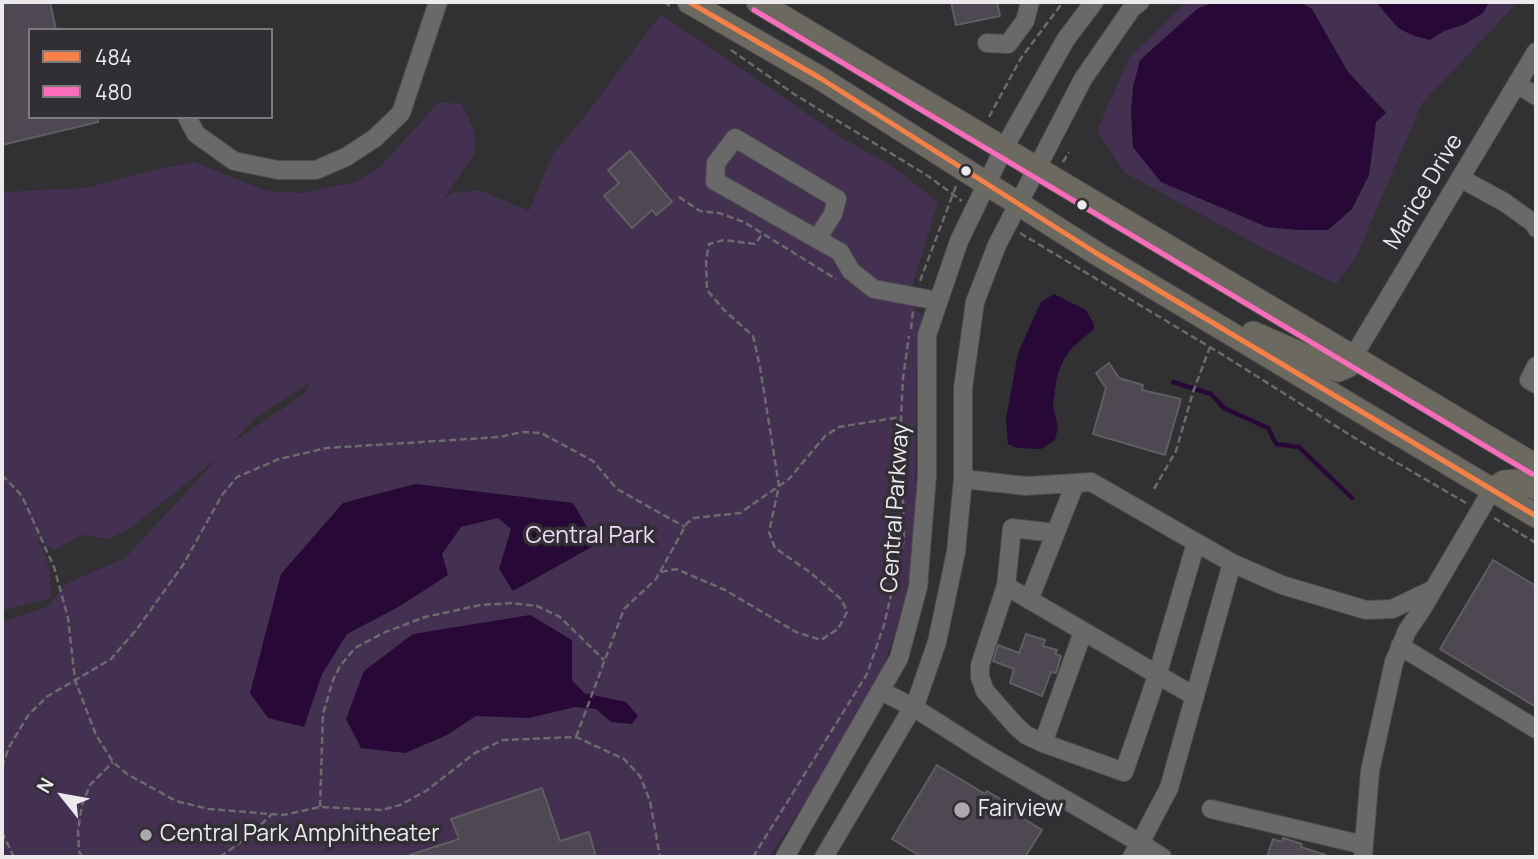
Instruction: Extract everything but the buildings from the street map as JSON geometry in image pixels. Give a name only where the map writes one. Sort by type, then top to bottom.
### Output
[{"type":"main road","points":[[758,2],[1536,466]]},
{"type":"main road","points":[[682,6],[820,78],[1096,253],[1536,516]]},
{"type":"main road","points":[[1204,317],[1269,339],[1338,370],[1348,366],[1353,357]]},
{"type":"main road","points":[[1492,490],[1504,482],[1516,481],[1536,488]]},
{"type":"street","points":[[188,119],[196,134],[234,160],[278,170],[316,170],[346,157],[375,138],[401,113],[438,2]]},
{"type":"street","points":[[987,43],[1008,44],[1025,21],[1030,2]]},
{"type":"street","name":"Central Parkway","points":[[785,857],[899,658],[918,587],[927,476],[927,335],[938,301],[974,207],[1004,148],[1066,39],[1094,2]]},
{"type":"street","points":[[824,857],[913,707],[937,642],[956,552],[963,479],[963,388],[975,302],[997,245],[1083,79],[1132,8],[1139,2]]},
{"type":"street","name":"Marice Drive","points":[[1353,357],[1536,52]]},
{"type":"street","points":[[1517,84],[1536,96]]},
{"type":"street","points":[[817,239],[833,214],[837,199],[734,138],[716,163],[715,181],[817,239],[840,252],[851,271],[874,289],[914,305],[938,301]]},
{"type":"street","points":[[1460,178],[1504,202],[1536,225],[1536,228]]},
{"type":"street","points":[[1536,366],[1529,380],[1536,384]]},
{"type":"street","points":[[963,479],[1026,486],[1091,482],[1232,564],[1282,585],[1366,610],[1392,609],[1432,590]]},
{"type":"street","points":[[1029,600],[1075,484]]},
{"type":"street","points":[[1211,809],[1363,851],[1370,771],[1394,662],[1406,631],[1422,609],[1492,490]]},
{"type":"street","points":[[1055,533],[1012,528],[1006,586],[980,665],[980,677],[985,691],[1026,735],[1124,772],[1157,676],[1196,543]]},
{"type":"street","points":[[1136,850],[1169,788],[1232,564]]},
{"type":"street","points":[[1006,586],[1195,696]]},
{"type":"street","points":[[1043,743],[1083,632]]},
{"type":"street","points":[[1400,646],[1536,729]]},
{"type":"street","points":[[881,691],[913,707],[1136,850],[1163,857]]},
{"type":"path","points":[[664,2],[682,6]]},
{"type":"path","points":[[981,134],[1021,58],[1063,2]]},
{"type":"path","points":[[726,46],[794,94],[974,207]]},
{"type":"path","points":[[753,857],[867,674],[884,625],[904,539],[902,378],[914,305],[926,262],[951,195]]},
{"type":"path","points":[[680,197],[700,211],[719,213],[744,222],[845,284]]},
{"type":"path","points":[[1008,226],[1210,347],[1358,440],[1536,543]]},
{"type":"path","points":[[661,572],[676,569],[724,590],[796,632],[821,640],[838,629],[846,612],[842,600],[811,573],[775,548],[769,532],[779,486],[753,336],[724,310],[707,290],[706,261],[709,244],[724,240],[755,244],[763,233]]},
{"type":"path","points":[[902,311],[914,305]]},
{"type":"path","points":[[1154,489],[1176,451],[1193,392],[1210,347]]},
{"type":"path","points":[[576,737],[624,609],[661,572],[685,527],[694,518],[740,513],[789,479],[825,436],[839,427],[901,417]]},
{"type":"path","points":[[2,767],[9,747],[29,714],[48,696],[111,659],[137,629],[183,565],[222,495],[237,477],[279,459],[327,448],[500,438],[522,432],[541,433],[593,461],[617,489],[685,527]]},
{"type":"path","points":[[2,475],[22,496],[54,567],[68,618],[75,680],[96,735],[113,762],[127,774],[176,801],[209,809],[283,815],[320,807],[382,810],[400,805],[426,791],[475,753],[503,740],[576,737],[624,759],[639,776],[650,801],[660,857]]},
{"type":"path","points":[[320,807],[323,714],[333,680],[340,666],[355,648],[383,633],[425,617],[481,605],[512,603],[537,606],[560,617],[604,660]]},
{"type":"path","points":[[82,857],[78,830],[82,805],[90,785],[113,762]]},
{"type":"path","points":[[220,857],[248,837],[272,814]]},
{"type":"path","points":[[2,832],[14,857]]},
{"type":"green space","points":[[1186,2],[1214,2],[1197,9],[1267,227],[1328,230],[1352,209],[1369,175],[1376,122],[1386,112],[1348,72],[1312,9],[1300,2],[1376,2],[1384,11],[1430,40],[1483,13],[1489,2],[1518,2],[1422,103],[1356,257],[1336,284],[1125,173],[1097,131],[1129,58]]},
{"type":"green space","name":"Central Park","points":[[661,14],[844,139],[892,166],[938,202],[907,303],[922,315],[916,376],[915,546],[902,614],[878,681],[829,766],[769,857],[2,857],[2,622],[48,606],[66,584],[125,558],[218,458],[134,525],[111,539],[82,535],[54,550],[37,539],[50,571],[50,598],[2,611],[2,192],[84,188],[194,162],[267,191],[301,193],[357,182],[381,166],[439,102],[462,104],[475,132],[474,155],[444,198],[453,193],[480,190],[529,211],[553,154]],"holes":[[[310,381],[304,394],[233,442],[255,418]]]},
{"type":"shaded area","points":[[1214,2],[1300,2],[1312,9],[1348,72],[1386,113],[1376,122],[1369,175],[1352,209],[1328,230],[1267,227],[1161,182],[1133,147],[1133,87],[1140,60],[1197,9]]},
{"type":"shaded area","points":[[1376,2],[1489,2],[1483,13],[1430,40],[1398,28]]},
{"type":"shaded area","points":[[1054,294],[1086,310],[1094,329],[1072,348],[1057,376],[1053,406],[1058,427],[1055,440],[1041,449],[1017,448],[1008,444],[1006,419],[1018,353],[1041,302]]},
{"type":"shaded area","points":[[415,484],[573,503],[597,544],[513,591],[499,569],[511,529],[498,518],[461,527],[442,554],[448,575],[400,606],[347,634],[322,674],[304,727],[268,718],[250,693],[281,574],[343,503]]},
{"type":"shaded area","points":[[530,615],[572,640],[572,680],[584,693],[626,702],[638,716],[632,724],[611,722],[596,709],[575,707],[529,718],[476,716],[447,735],[405,753],[361,748],[346,719],[364,671],[413,634]]},
{"type":"waterway","points":[[1173,382],[1211,394],[1224,408],[1268,428],[1276,444],[1299,447],[1352,498]]},
{"type":"transit line","name":"484","points":[[689,2],[820,78],[1096,253],[1536,516]]},
{"type":"transit line","name":"480","points":[[754,10],[1532,474]]},
{"type":"place","name":"Fairview","points":[[962,810]]},
{"type":"place","name":"Central Park Amphitheater","points":[[146,835]]}]
